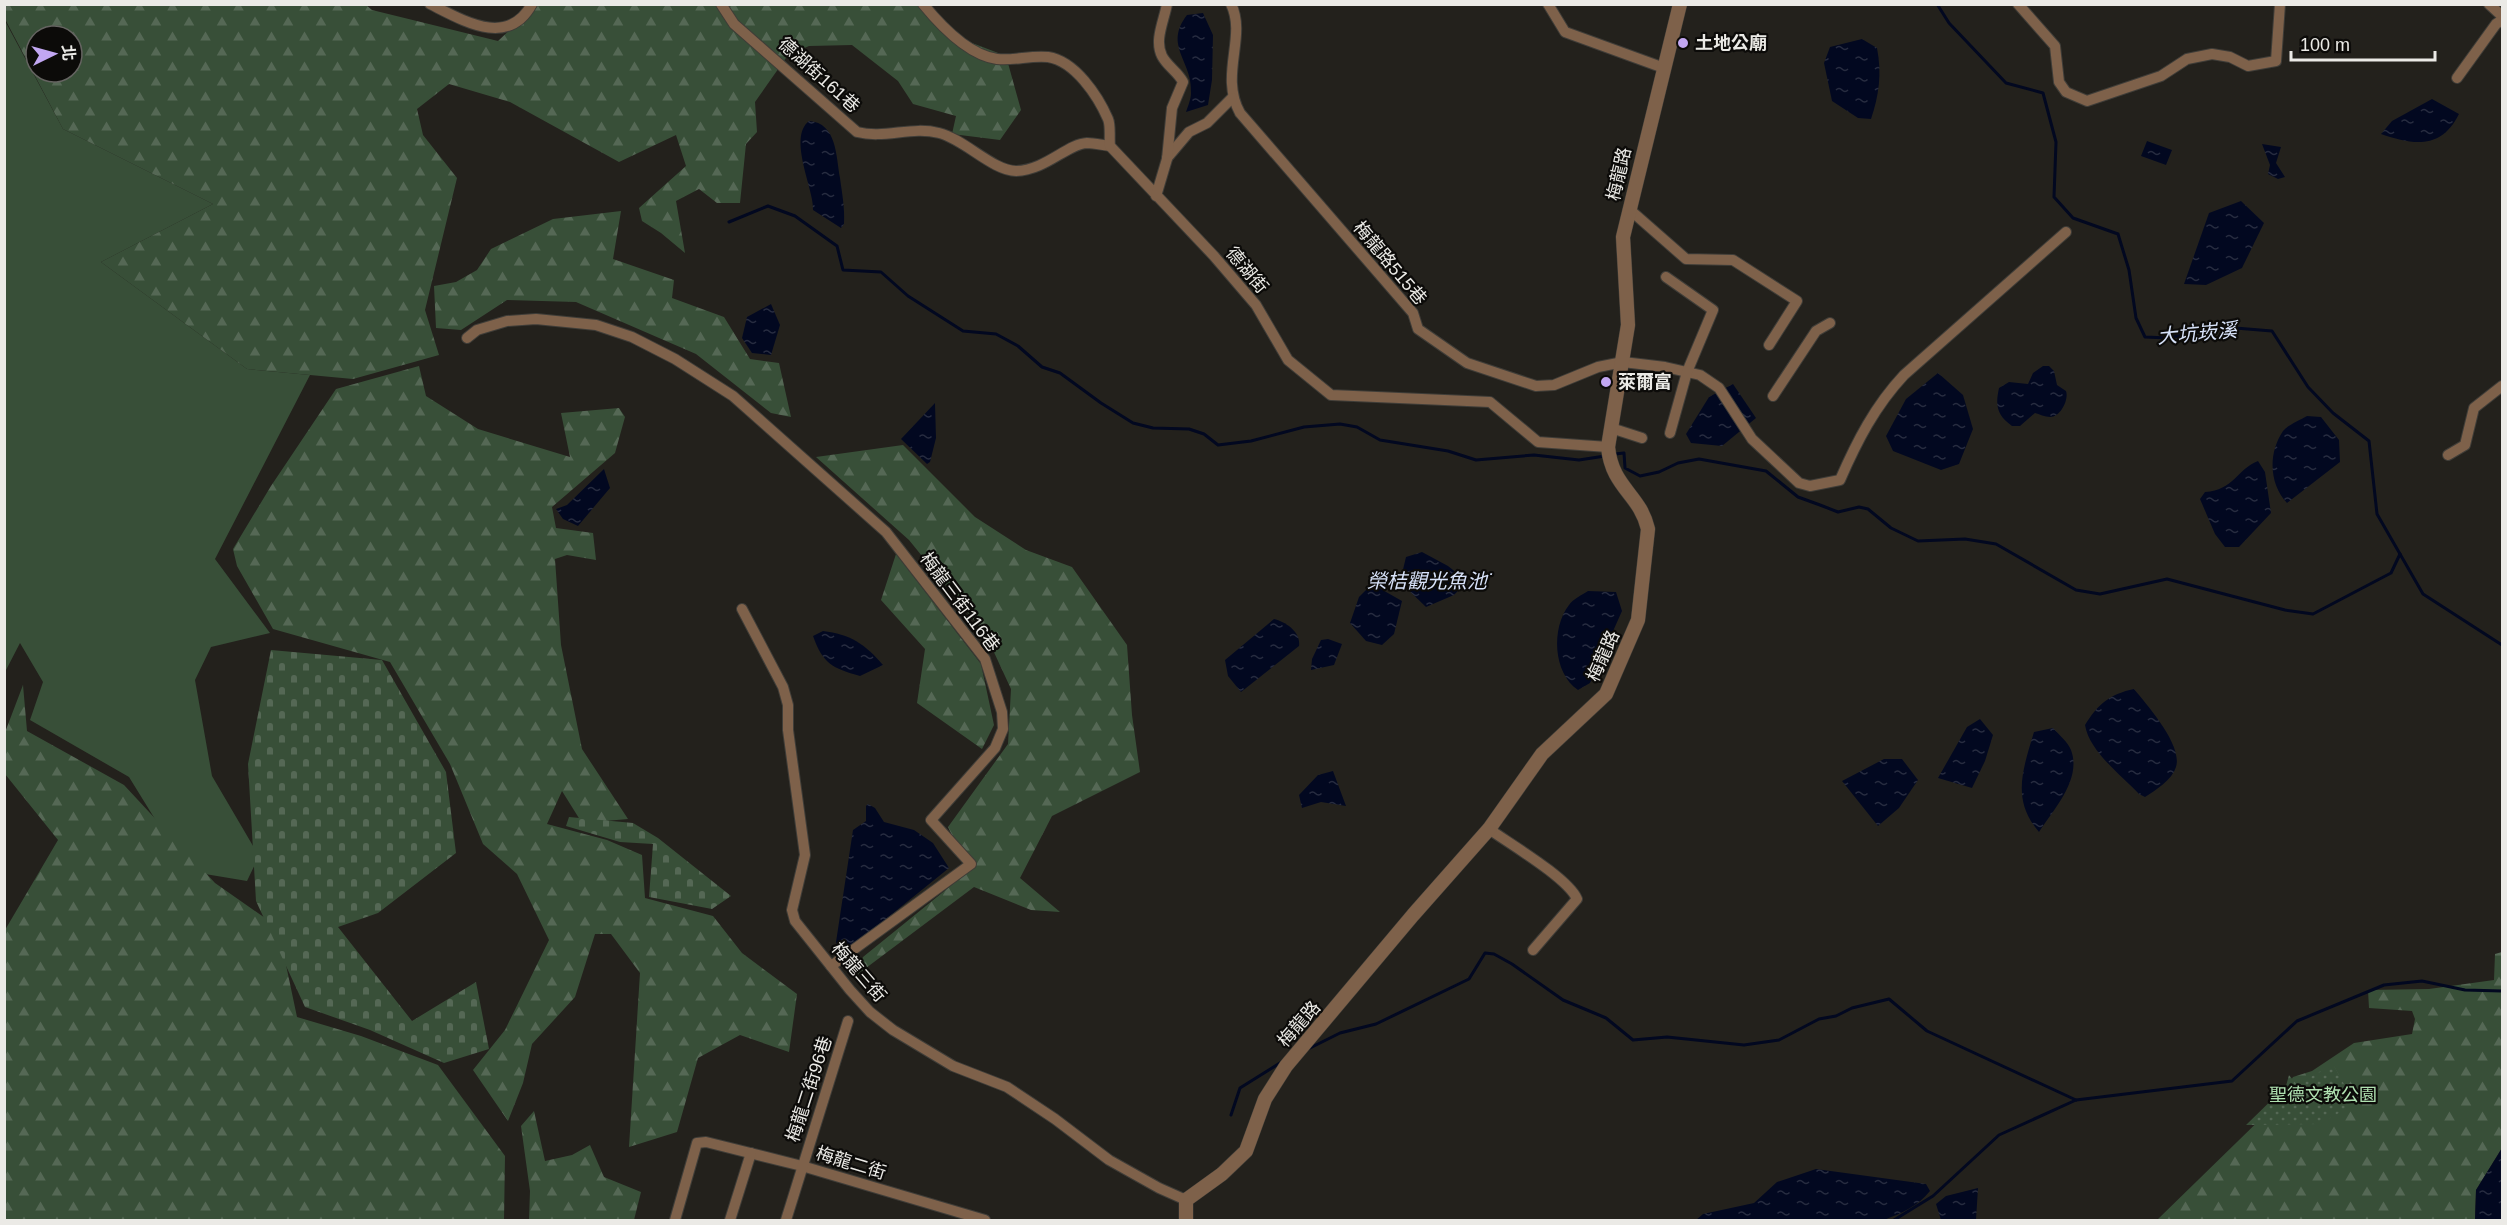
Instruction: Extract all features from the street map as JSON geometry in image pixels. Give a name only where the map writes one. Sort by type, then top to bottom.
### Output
[{"type":"street","points":[[430,4],[471,24],[497,28],[511,27],[526,15],[532,4]]},
{"type":"street","name":"德湖街161巷","points":[[721,4],[734,24],[857,132],[874,136],[919,130],[940,133],[977,151],[998,167],[1013,171],[1035,169],[1085,143],[1110,146]]},
{"type":"street","points":[[923,4],[950,32],[976,52],[997,59],[1049,57],[1066,64],[1084,80],[1109,120],[1110,146]]},
{"type":"street","points":[[1156,196],[1167,159],[1172,108],[1183,82],[1178,73],[1162,57],[1158,40],[1167,4]]},
{"type":"street","points":[[1167,159],[1189,132],[1207,123],[1232,98],[1236,21],[1231,4]]},
{"type":"street","points":[[1548,4],[1565,32],[1664,68]]},
{"type":"street","name":"梅龍路","points":[[1186,1200],[1221,1174],[1246,1151],[1265,1099],[1288,1064],[1413,915],[1489,829],[1542,754],[1606,694],[1638,620],[1648,529],[1645,517],[1625,487],[1616,479],[1609,453],[1628,325],[1623,237],[1680,4]]},
{"type":"street","points":[[2018,4],[2055,46],[2059,82],[2066,92],[2087,101],[2162,76],[2187,59],[2212,54],[2230,57],[2248,66],[2276,61],[2280,4]]},
{"type":"street","points":[[2457,78],[2502,18],[2489,4]]},
{"type":"street","name":"梅龍路515巷","points":[[1232,98],[1240,113],[1413,313],[1418,329],[1467,363],[1536,386],[1554,385],[1598,367],[1623,362],[1700,375],[1719,388],[1752,439],[1798,483],[1810,486],[1840,480],[1855,445],[1883,398],[1897,382],[2066,232]]},
{"type":"street","name":"德湖街","points":[[1110,146],[1214,256],[1256,305],[1288,360],[1331,395],[1490,402],[1538,442],[1609,453]]},
{"type":"street","points":[[1629,209],[1686,259],[1733,260],[1797,301],[1769,345]]},
{"type":"street","points":[[1666,277],[1713,310],[1687,372],[1670,433]]},
{"type":"street","name":"梅龍三街116巷","points":[[466,338],[477,330],[507,321],[536,319],[596,325],[632,337],[675,359],[733,396],[886,532],[985,660],[1002,712],[1003,729],[994,748],[931,820],[971,864],[831,966]]},
{"type":"street","points":[[1773,396],[1816,331],[1830,323]]},
{"type":"street","points":[[2448,455],[2465,445],[2474,408],[2502,386]]},
{"type":"street","points":[[1611,428],[1642,438]]},
{"type":"street","name":"梅龍三街","points":[[742,609],[783,687],[788,705],[788,730],[805,855],[792,910],[795,921],[870,1012],[893,1030],[953,1066],[1007,1087],[1109,1160],[1186,1200]]},
{"type":"street","points":[[1489,829],[1555,876],[1574,892],[1577,899],[1533,950]]},
{"type":"street","name":"梅龍二街96巷","points":[[786,1221],[848,1021]]},
{"type":"street","name":"梅龍二街","points":[[675,1221],[698,1143],[706,1142],[802,1166],[985,1221]]},
{"type":"street","points":[[730,1221],[751,1153]]},
{"type":"street","points":[[1186,1200],[1186,1221]]},
{"type":"green space","points":[[4,5],[366,5],[372,10],[498,41],[536,5],[926,5],[954,36],[1006,56],[1021,110],[1000,140],[952,134],[956,116],[913,104],[898,81],[852,45],[809,46],[788,55],[755,102],[757,132],[746,144],[740,203],[717,203],[699,189],[676,201],[685,253],[642,221],[639,208],[686,166],[676,135],[619,162],[510,102],[449,84],[417,109],[423,135],[457,178],[425,310],[439,355],[353,379],[247,369],[101,262],[213,204],[63,129],[39,84],[84,84],[84,24],[24,24],[24,55],[5,19]]},
{"type":"green space","points":[[4,19],[24,56],[24,84],[39,84],[63,129],[213,204],[101,262],[247,369],[310,375],[215,559],[270,633],[211,647],[195,680],[212,776],[259,856],[247,881],[187,871],[129,777],[30,720],[43,682],[20,643],[5,672]]},
{"type":"green space","points":[[621,211],[613,259],[674,280],[672,298],[724,317],[750,359],[779,363],[791,417],[771,413],[696,354],[576,302],[507,300],[461,330],[436,328],[434,286],[456,282],[477,270],[491,249],[553,219]]},
{"type":"green space","points":[[419,366],[426,396],[478,429],[570,457],[561,413],[619,408],[625,417],[615,453],[552,507],[556,528],[593,533],[596,560],[567,555],[555,559],[561,645],[582,749],[628,819],[582,823],[562,791],[547,824],[607,840],[642,855],[645,898],[713,916],[742,953],[797,994],[789,1052],[740,1035],[698,1058],[677,1132],[629,1147],[640,973],[611,934],[595,934],[575,997],[532,1044],[523,1083],[508,1121],[473,1070],[505,1030],[549,940],[517,874],[483,844],[450,764],[390,662],[273,629],[237,566],[233,549],[271,486],[336,389]]},
{"type":"green space","points":[[903,445],[975,517],[1026,550],[1072,567],[1127,645],[1132,715],[1140,772],[1052,816],[1020,878],[1060,912],[1031,910],[974,887],[854,977],[863,957],[969,871],[948,827],[1008,744],[1011,689],[986,635],[909,540],[816,457]]},
{"type":"green space","points":[[896,554],[981,664],[994,725],[982,749],[917,703],[925,649],[881,600]]},
{"type":"green space","points":[[271,650],[382,660],[446,772],[456,853],[378,913],[338,927],[412,1021],[476,982],[489,1049],[444,1063],[370,1030],[305,1007],[256,901],[248,764]]},
{"type":"green space","points":[[23,685],[27,731],[124,785],[215,883],[278,927],[297,1017],[361,1036],[438,1065],[505,1156],[504,1220],[5,1220],[5,930],[58,840],[5,774],[4,735]]},
{"type":"green space","points":[[569,817],[633,823],[658,838],[731,896],[712,909],[649,897],[653,844],[620,842],[566,826]]},
{"type":"green space","points":[[2502,952],[2502,1148],[2476,1190],[2475,1220],[2157,1220],[2277,1103],[2293,1077],[2312,1071],[2354,1043],[2412,1034],[2415,1019],[2412,1011],[2369,1008],[2368,990],[2429,989],[2494,980],[2495,954]]},
{"type":"green space","name":"聖德文教公園","points":[[2333,1064],[2355,1104],[2319,1124],[2246,1125],[2286,1086],[2289,1075],[2297,1085]]},
{"type":"green space","points":[[534,1111],[545,1161],[572,1155],[590,1145],[604,1177],[641,1192],[634,1220],[529,1220],[530,1191],[521,1126]]},
{"type":"water","points":[[1203,13],[1213,35],[1212,80],[1208,105],[1186,112],[1191,95],[1190,82],[1178,45],[1178,36],[1180,26],[1187,15]]},
{"type":"water","points":[[1862,39],[1877,48],[1879,58],[1879,84],[1871,119],[1858,118],[1832,101],[1824,63],[1830,47]]},
{"type":"water","points":[[2432,99],[2459,114],[2444,134],[2425,142],[2415,142],[2381,134],[2392,121]]},
{"type":"water","points":[[809,121],[825,128],[834,142],[844,206],[844,224],[841,228],[813,210],[801,152],[803,129]]},
{"type":"water","points":[[2147,141],[2172,150],[2166,165],[2141,156]]},
{"type":"water","points":[[2262,144],[2281,147],[2276,163],[2285,177],[2278,179],[2268,174],[2270,165]]},
{"type":"water","points":[[2241,201],[2264,223],[2242,268],[2206,285],[2184,284],[2209,213]]},
{"type":"water","points":[[771,304],[780,325],[771,355],[752,353],[742,338],[747,317]]},
{"type":"water","points":[[2043,366],[2049,366],[2054,371],[2057,385],[2066,391],[2063,407],[2054,416],[2048,417],[2035,413],[2020,426],[2012,426],[1998,410],[1999,388],[2009,382],[2028,384],[2033,373]]},
{"type":"water","points":[[1938,373],[1963,395],[1973,429],[1959,464],[1941,470],[1893,451],[1886,436],[1906,399]]},
{"type":"water","points":[[1733,384],[1756,418],[1722,446],[1691,443],[1686,434],[1709,397]]},
{"type":"water","points":[[935,403],[936,438],[930,462],[927,464],[901,439]]},
{"type":"water","points":[[2307,416],[2321,417],[2339,440],[2340,462],[2287,503],[2274,478],[2275,449],[2283,431]]},
{"type":"water","points":[[2258,461],[2265,472],[2271,513],[2239,547],[2225,547],[2215,534],[2200,499],[2205,492],[2229,484],[2245,469]]},
{"type":"water","points":[[604,469],[610,488],[578,526],[563,519],[556,509],[567,505]]},
{"type":"water","name":"榮桔觀光魚池˙","points":[[1422,552],[1448,566],[1467,581],[1454,595],[1426,607],[1400,582],[1406,557]]},
{"type":"water","points":[[1372,584],[1402,601],[1394,634],[1382,645],[1366,641],[1350,623],[1359,597]]},
{"type":"water","points":[[1588,591],[1616,592],[1622,611],[1590,683],[1578,690],[1570,682],[1559,662],[1557,638],[1563,615],[1569,605]]},
{"type":"water","points":[[1274,619],[1292,628],[1298,636],[1299,646],[1241,692],[1228,676],[1225,660]]},
{"type":"water","points":[[823,631],[856,641],[870,651],[883,665],[860,676],[835,667],[825,659],[813,636]]},
{"type":"water","points":[[1328,639],[1342,644],[1334,665],[1311,670],[1312,659],[1321,640]]},
{"type":"water","points":[[2134,689],[2169,737],[2177,758],[2176,767],[2171,776],[2145,797],[2139,794],[2099,753],[2085,725],[2105,701]]},
{"type":"water","points":[[1980,719],[1993,735],[1985,761],[1972,788],[1938,778],[1967,727]]},
{"type":"water","points":[[2053,728],[2071,750],[2073,772],[2059,804],[2039,832],[2025,808],[2022,796],[2023,771],[2034,732]]},
{"type":"water","points":[[1884,759],[1902,759],[1918,780],[1899,808],[1878,826],[1842,781]]},
{"type":"water","points":[[1333,771],[1346,806],[1321,802],[1302,808],[1299,795],[1318,775]]},
{"type":"water","points":[[868,804],[875,808],[884,822],[914,830],[933,843],[949,868],[845,952],[839,949],[836,942],[853,830],[866,821]]},
{"type":"water","points":[[2502,1148],[2502,1220],[2475,1220],[2476,1190]]},
{"type":"water","points":[[1816,1169],[1926,1184],[1930,1191],[1909,1208],[1884,1220],[1696,1220],[1703,1214],[1754,1203],[1777,1182]]},
{"type":"water","points":[[1978,1188],[1976,1220],[1941,1220],[1936,1204],[1946,1196]]},
{"type":"waterway","name":"大坑崁溪","points":[[1937,4],[1949,23],[2006,83],[2043,93],[2056,142],[2054,197],[2073,218],[2118,234],[2129,270],[2136,318],[2145,337],[2168,338],[2223,327],[2272,331],[2308,387],[2333,413],[2369,441],[2377,514],[2423,594],[2502,645]]},
{"type":"waterway","points":[[729,222],[768,206],[795,216],[837,246],[843,270],[881,272],[908,296],[963,331],[996,334],[1018,346],[1042,367],[1060,373],[1133,423],[1153,428],[1189,429],[1204,434],[1218,445],[1251,441],[1304,427],[1340,424],[1357,427],[1380,440],[1448,451],[1476,460],[1534,455],[1579,460],[1605,456]]},
{"type":"waterway","points":[[1615,454],[1624,453],[1625,468],[1640,476],[1659,472],[1678,463],[1699,459],[1766,471],[1798,497],[1838,512],[1859,507],[1868,509],[1891,528],[1918,541],[1965,539],[1996,544],[2076,590],[2100,594],[2167,579],[2285,610],[2313,614],[2391,573],[2400,554]]},
{"type":"waterway","points":[[1308,1049],[1340,1033],[1376,1024],[1469,979],[1485,953],[1494,954],[1512,964],[1563,1000],[1606,1018],[1633,1040],[1667,1037],[1744,1045],[1779,1040],[1819,1019],[1889,999],[1927,1031],[2076,1100]]},
{"type":"waterway","points":[[1894,1220],[1933,1196],[1999,1135],[2076,1100],[2232,1081],[2297,1021],[2384,985],[2422,981],[2465,990],[2502,991]]},
{"type":"waterway","points":[[1231,1115],[1240,1088],[1283,1061]]},
{"type":"place","name":"土地公廟","points":[[1683,43]]},
{"type":"place","name":"萊爾富","points":[[1606,382]]}]
